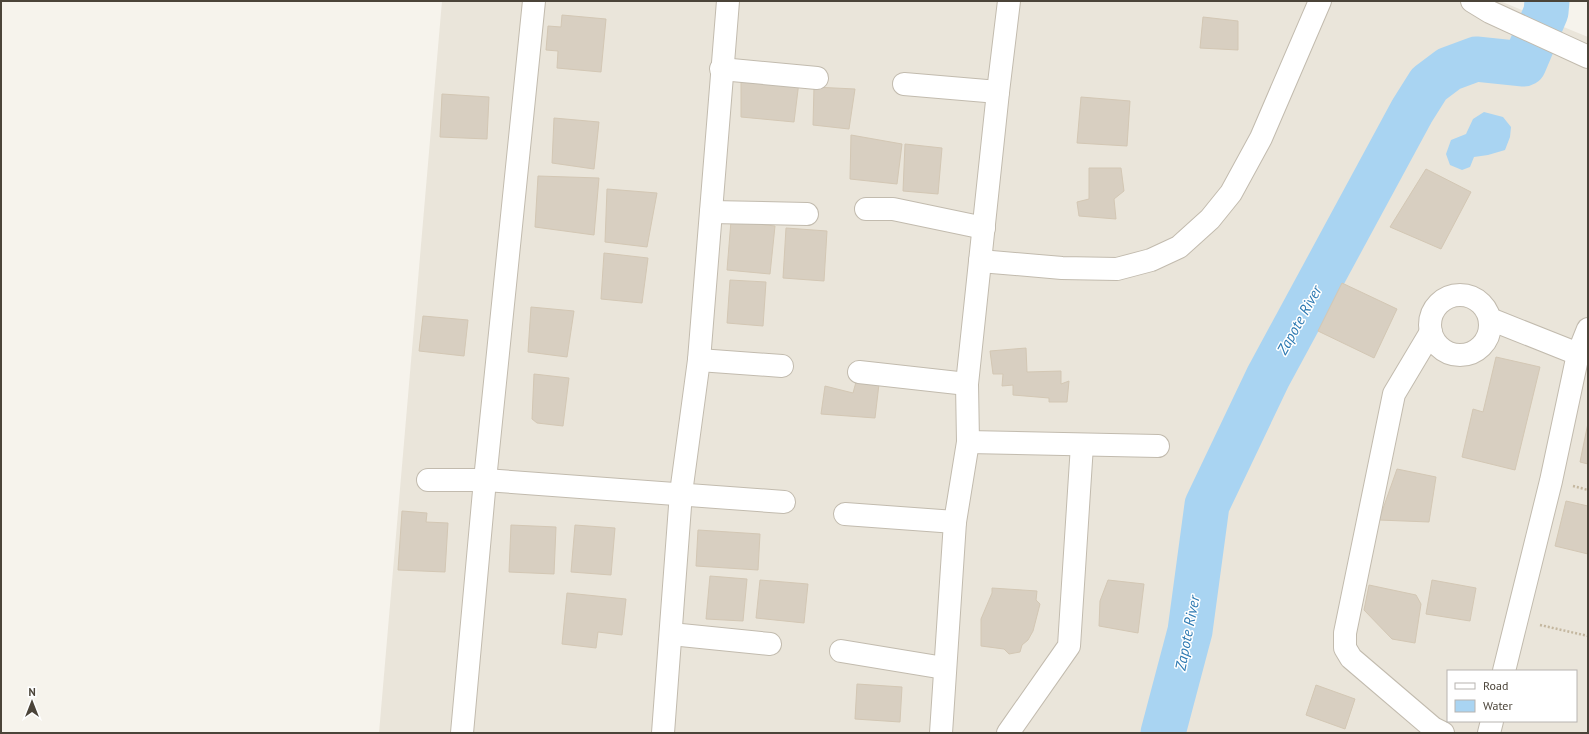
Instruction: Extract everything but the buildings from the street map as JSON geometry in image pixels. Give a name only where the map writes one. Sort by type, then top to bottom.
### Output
[{"type":"street","points":[[462,733],[485,480],[534,1]]},
{"type":"street","points":[[663,733],[681,493],[699,360],[721,69],[728,1]]},
{"type":"street","points":[[941,733],[944,668],[955,522],[968,442],[967,384],[1009,1]]},
{"type":"street","points":[[980,261],[1062,268],[1117,269],[1151,260],[1179,247],[1210,219],[1231,193],[1261,138],[1320,1]]},
{"type":"street","points":[[1472,1],[1490,12],[1588,57]]},
{"type":"street","points":[[721,69],[817,78]]},
{"type":"street","points":[[904,84],[998,92]]},
{"type":"street","points":[[866,209],[893,209],[908,211],[984,228]]},
{"type":"street","points":[[711,212],[807,214]]},
{"type":"street","points":[[1463,294],[1473,297],[1481,302],[1487,310],[1490,319],[1490,330],[1487,339],[1480,347],[1471,353],[1461,355],[1451,353],[1442,348],[1435,341],[1431,332],[1430,322],[1432,313],[1437,305],[1454,295],[1463,294]]},
{"type":"street","points":[[1490,319],[1578,354]]},
{"type":"street","points":[[1504,670],[1551,481],[1578,354],[1588,329]]},
{"type":"street","points":[[1431,332],[1394,394],[1345,633],[1345,648],[1351,658],[1433,728],[1443,733]]},
{"type":"street","points":[[699,360],[782,366]]},
{"type":"street","points":[[859,372],[967,384]]},
{"type":"street","points":[[968,442],[1158,446]]},
{"type":"street","points":[[1008,733],[1069,646],[1082,445]]},
{"type":"street","points":[[428,480],[485,480],[681,493],[784,502]]},
{"type":"street","points":[[845,514],[955,522]]},
{"type":"street","points":[[671,634],[770,644]]},
{"type":"street","points":[[841,651],[944,668]]},
{"type":"street","points":[[1489,733],[1492,722]]},
{"type":"path","points":[[1516,620],[1588,636]]},
{"type":"shaded area","points":[[442,1],[1500,1],[1588,37],[1588,733],[379,733]]},
{"type":"water","points":[[1484,112],[1503,117],[1511,127],[1510,137],[1505,150],[1474,157],[1470,167],[1462,170],[1450,165],[1446,154],[1451,140],[1466,134],[1473,119]]},
{"type":"waterway","name":"Zapote River","points":[[1163,733],[1190,631],[1207,505],[1268,377],[1412,111],[1429,84],[1449,69],[1476,59],[1524,64],[1546,12],[1547,1]]}]
